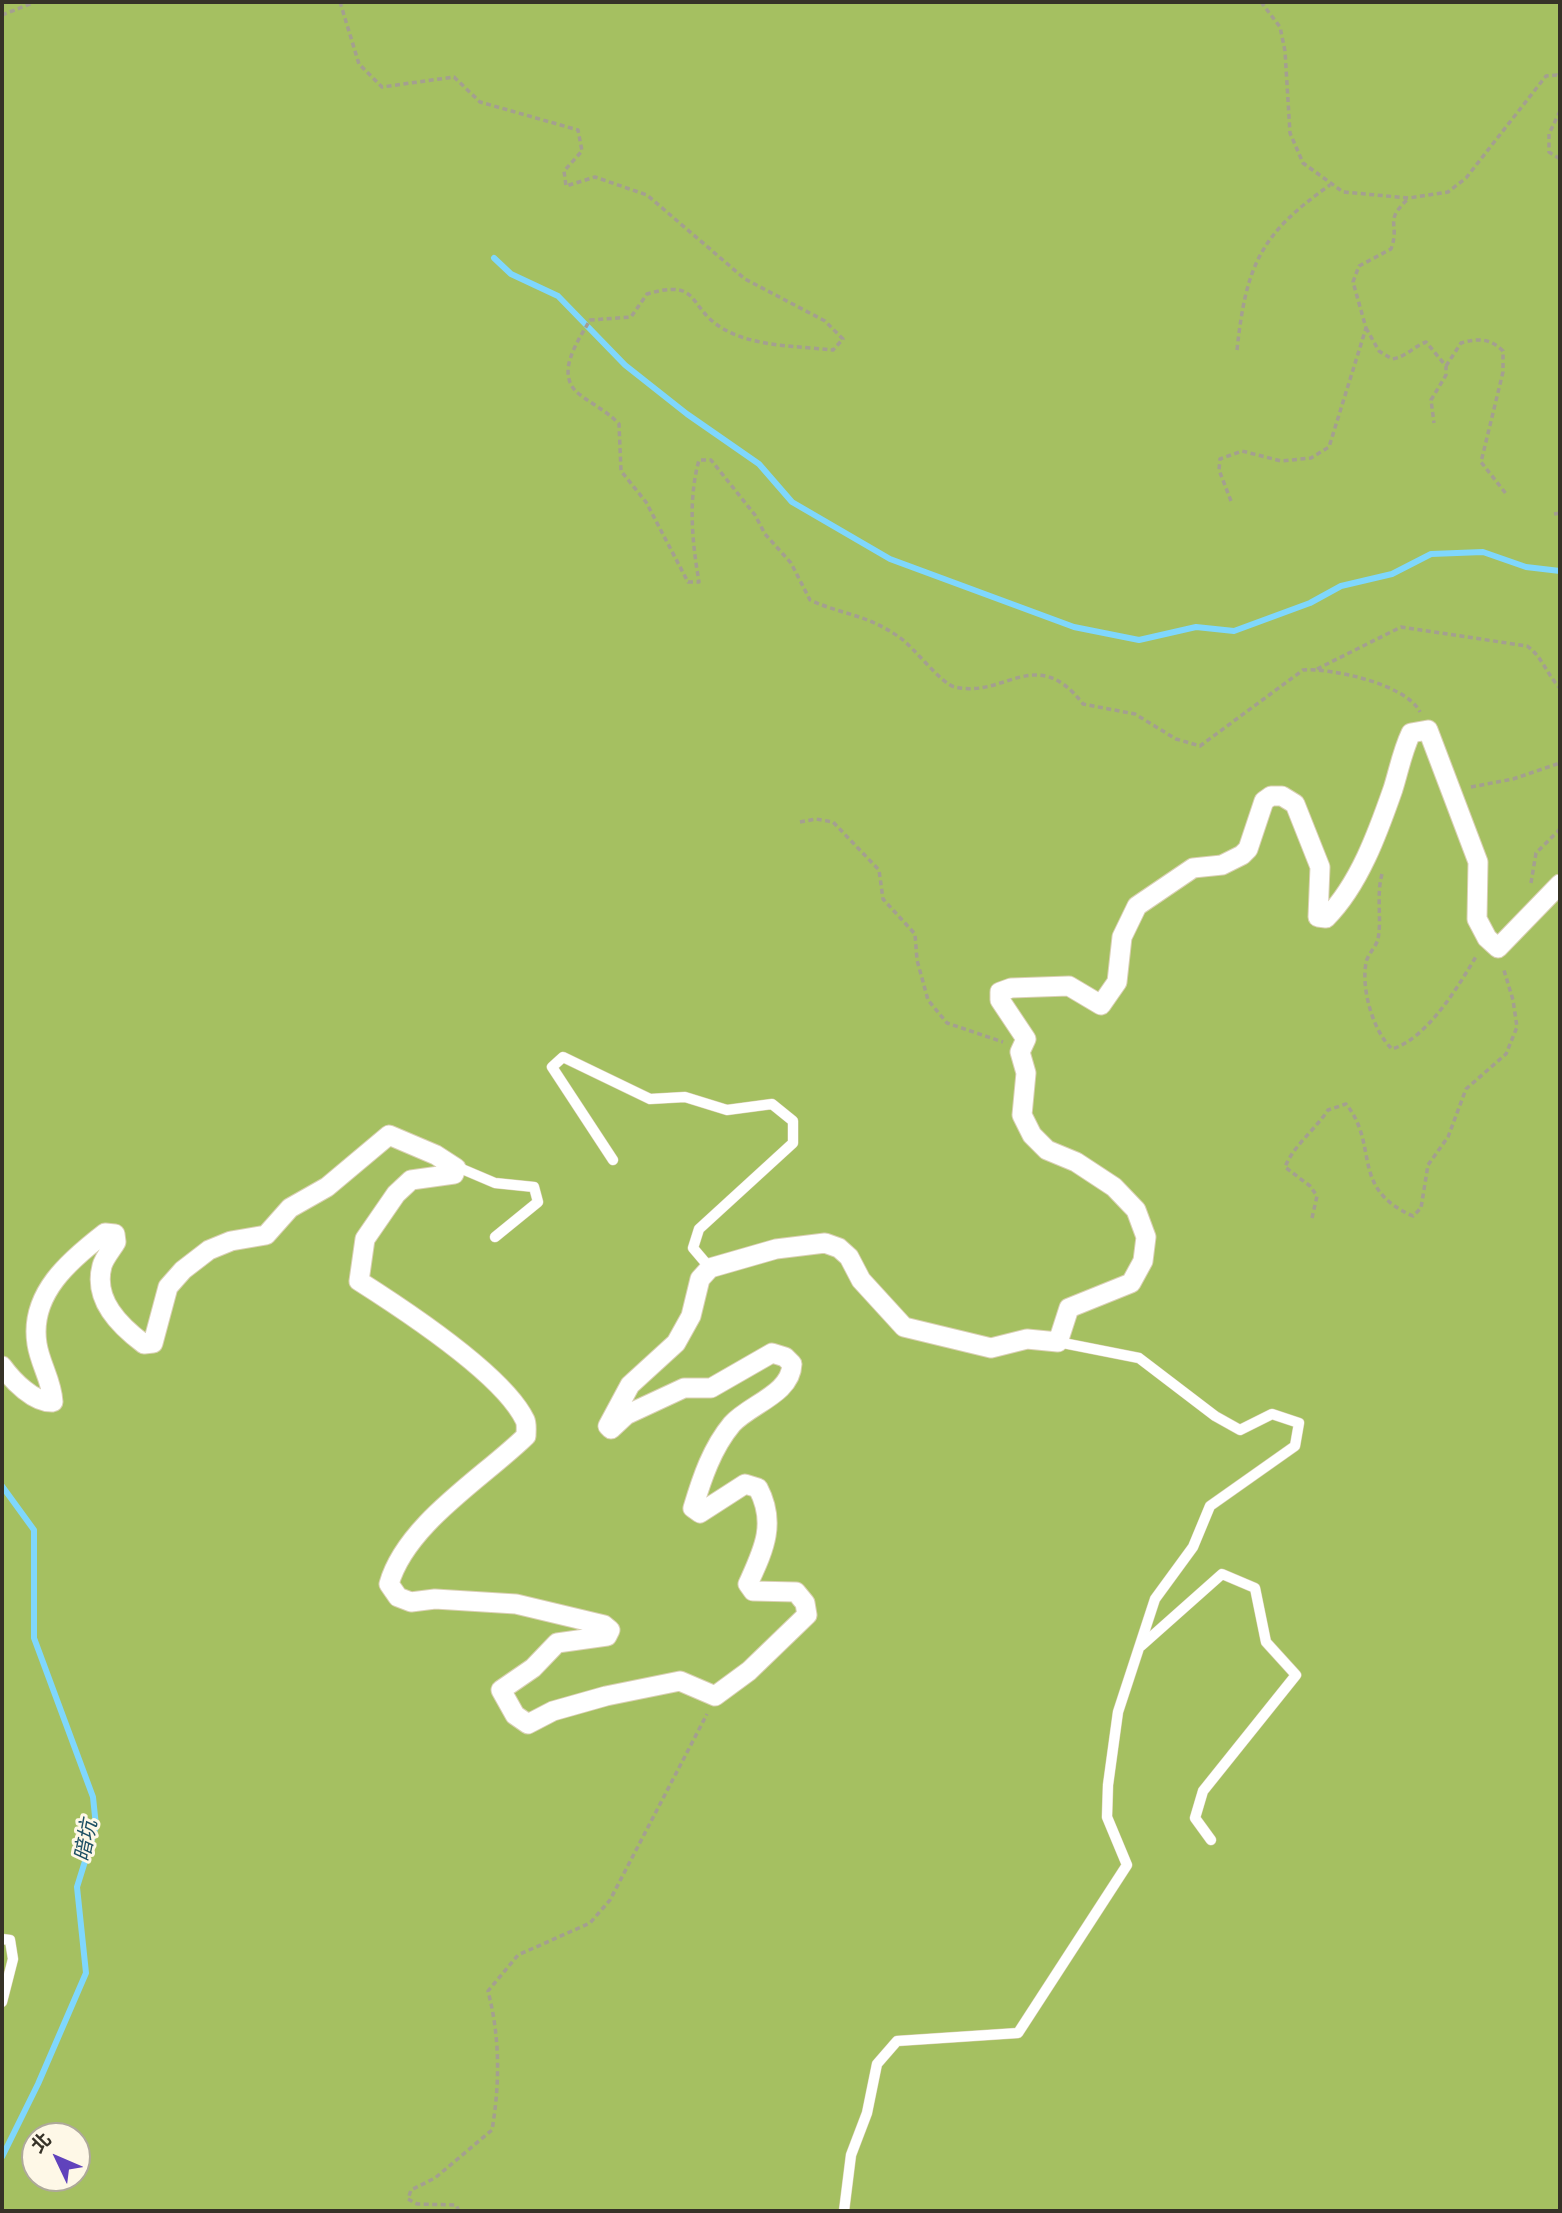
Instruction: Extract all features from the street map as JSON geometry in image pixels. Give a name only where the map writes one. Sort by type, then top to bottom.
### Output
[{"type":"street","points":[[2,1366],[33,1395],[44,1402],[53,1402],[52,1390],[37,1345],[36,1320],[42,1300],[51,1282],[79,1253],[105,1233],[115,1234],[116,1242],[102,1265],[103,1294],[112,1315],[120,1326],[144,1344],[153,1343],[168,1287],[183,1269],[209,1250],[232,1241],[265,1236],[290,1208],[327,1187],[390,1135],[436,1155],[456,1168],[454,1174],[411,1180],[396,1194],[365,1239],[359,1282],[410,1314],[498,1385],[527,1422],[526,1436],[422,1529],[394,1567],[389,1584],[398,1597],[411,1602],[435,1599],[516,1604],[604,1625],[610,1630],[607,1636],[557,1643],[533,1668],[501,1690],[515,1715],[528,1724],[553,1711],[606,1696],[680,1681],[716,1696],[749,1671],[807,1615],[805,1603],[796,1592],[753,1591],[748,1584],[769,1533],[764,1501],[758,1488],[745,1484],[700,1513],[693,1508],[710,1458],[732,1424],[782,1387],[792,1374],[792,1364],[785,1357],[772,1353],[711,1388],[684,1388],[626,1415],[611,1429],[608,1426],[629,1385],[676,1343],[691,1316],[700,1279],[710,1268],[776,1249],[825,1243],[849,1257],[861,1280],[904,1327],[990,1348],[1027,1339],[1058,1342],[1069,1308],[1131,1283],[1143,1261],[1146,1237],[1136,1210],[1114,1187],[1076,1162],[1047,1150],[1032,1135],[1022,1115],[1026,1073],[1020,1052],[1026,1039],[1000,1000],[999,992],[1011,988],[1069,986],[1088,1000],[1101,1004],[1117,982],[1122,937],[1138,906],[1193,868],[1223,865],[1242,855],[1248,849],[1264,801],[1270,796],[1282,796],[1295,804],[1320,867],[1318,917],[1326,918],[1335,909],[1370,848],[1394,787],[1401,752],[1411,733],[1428,730],[1478,862],[1477,919],[1492,943],[1542,904],[1560,884]]},
{"type":"lane","points":[[613,1160],[552,1067],[563,1056],[650,1099],[685,1097],[727,1110],[772,1104],[793,1121],[793,1143],[699,1229],[693,1248],[710,1268]]},
{"type":"lane","points":[[436,1155],[465,1172],[495,1183],[534,1187],[538,1202],[495,1237]]},
{"type":"lane","points":[[844,2211],[850,2155],[867,2113],[877,2064],[897,2041],[1018,2033],[1126,1865],[1107,1817],[1108,1785],[1118,1712],[1155,1599],[1194,1547],[1210,1506],[1295,1446],[1299,1423],[1272,1414],[1240,1430],[1214,1416],[1139,1358],[1058,1342]]},
{"type":"lane","points":[[1140,1646],[1222,1574],[1255,1588],[1266,1642],[1296,1675],[1203,1791],[1195,1818],[1211,1840]]},
{"type":"lane","points":[[2,1939],[9,1940],[13,1959],[2,2002]]},
{"type":"path","points":[[2,15],[34,2]]},
{"type":"path","points":[[340,2],[359,64],[382,87],[454,77],[480,102],[578,130],[582,150],[564,171],[566,186],[595,177],[647,195],[746,279],[825,321],[843,339],[833,350],[767,343],[722,328],[687,292],[667,288],[647,294],[631,317],[590,320],[571,354],[567,372],[577,393],[606,410],[619,424],[621,471],[646,502],[688,582],[699,582],[691,528],[695,474],[699,460],[711,460],[755,515],[765,534],[791,563],[810,600],[874,621],[916,650],[951,687],[970,690],[1023,675],[1041,675],[1069,686],[1083,704],[1135,714],[1176,738],[1200,746],[1291,677],[1303,670],[1317,669],[1390,686],[1416,705],[1428,730]]},
{"type":"path","points":[[1261,2],[1280,27],[1285,51],[1290,133],[1303,163],[1343,192],[1409,198],[1448,192],[1466,178],[1546,76],[1557,75],[1560,79]]},
{"type":"path","points":[[1560,111],[1549,134],[1549,152],[1560,159]]},
{"type":"path","points":[[1237,350],[1241,310],[1253,267],[1270,236],[1294,210],[1330,185]]},
{"type":"path","points":[[1409,198],[1393,212],[1392,223],[1396,235],[1391,249],[1359,266],[1353,282],[1366,328],[1379,351],[1392,359],[1404,357],[1416,346],[1426,342],[1446,366],[1447,375],[1431,400],[1434,424]]},
{"type":"path","points":[[1231,501],[1219,470],[1220,459],[1242,451],[1281,461],[1311,458],[1329,447],[1366,328]]},
{"type":"path","points":[[1446,366],[1461,343],[1477,339],[1494,342],[1503,351],[1503,372],[1481,463],[1507,495]]},
{"type":"path","points":[[1554,514],[1560,513]]},
{"type":"path","points":[[1317,669],[1401,627],[1527,646],[1536,652],[1548,677],[1560,688]]},
{"type":"path","points":[[1449,785],[1480,787],[1560,764]]},
{"type":"path","points":[[800,822],[816,819],[833,822],[879,870],[883,899],[915,934],[917,960],[928,1000],[947,1023],[993,1036],[1020,1052]]},
{"type":"path","points":[[1542,904],[1531,885],[1536,853],[1560,830]]},
{"type":"path","points":[[1385,864],[1377,906],[1378,939],[1366,962],[1366,996],[1383,1040],[1392,1049],[1404,1045],[1451,998],[1492,943]]},
{"type":"path","points":[[1312,1218],[1317,1196],[1310,1186],[1285,1167],[1292,1151],[1315,1130],[1328,1110],[1346,1104],[1357,1118],[1368,1170],[1380,1195],[1394,1208],[1413,1216],[1421,1208],[1428,1165],[1448,1137],[1466,1089],[1506,1054],[1517,1027],[1513,1000],[1492,943]]},
{"type":"path","points":[[459,2211],[456,2205],[417,2204],[408,2199],[411,2190],[435,2178],[492,2130],[497,2097],[498,2055],[495,2017],[488,1991],[518,1955],[590,1923],[610,1900],[716,1696]]},
{"type":"green space","points":[[2,2],[1560,2],[1560,2211],[2,2211]]},
{"type":"waterway","points":[[494,258],[511,274],[558,296],[625,365],[687,414],[759,464],[792,502],[890,559],[1074,627],[1139,640],[1196,627],[1234,631],[1310,603],[1341,586],[1392,574],[1431,554],[1483,552],[1526,567],[1560,571]]},
{"type":"waterway","name":"暗坑","points":[[2,1486],[34,1530],[34,1638],[93,1797],[96,1826],[77,1887],[86,1973],[38,2084],[2,2157]]}]
